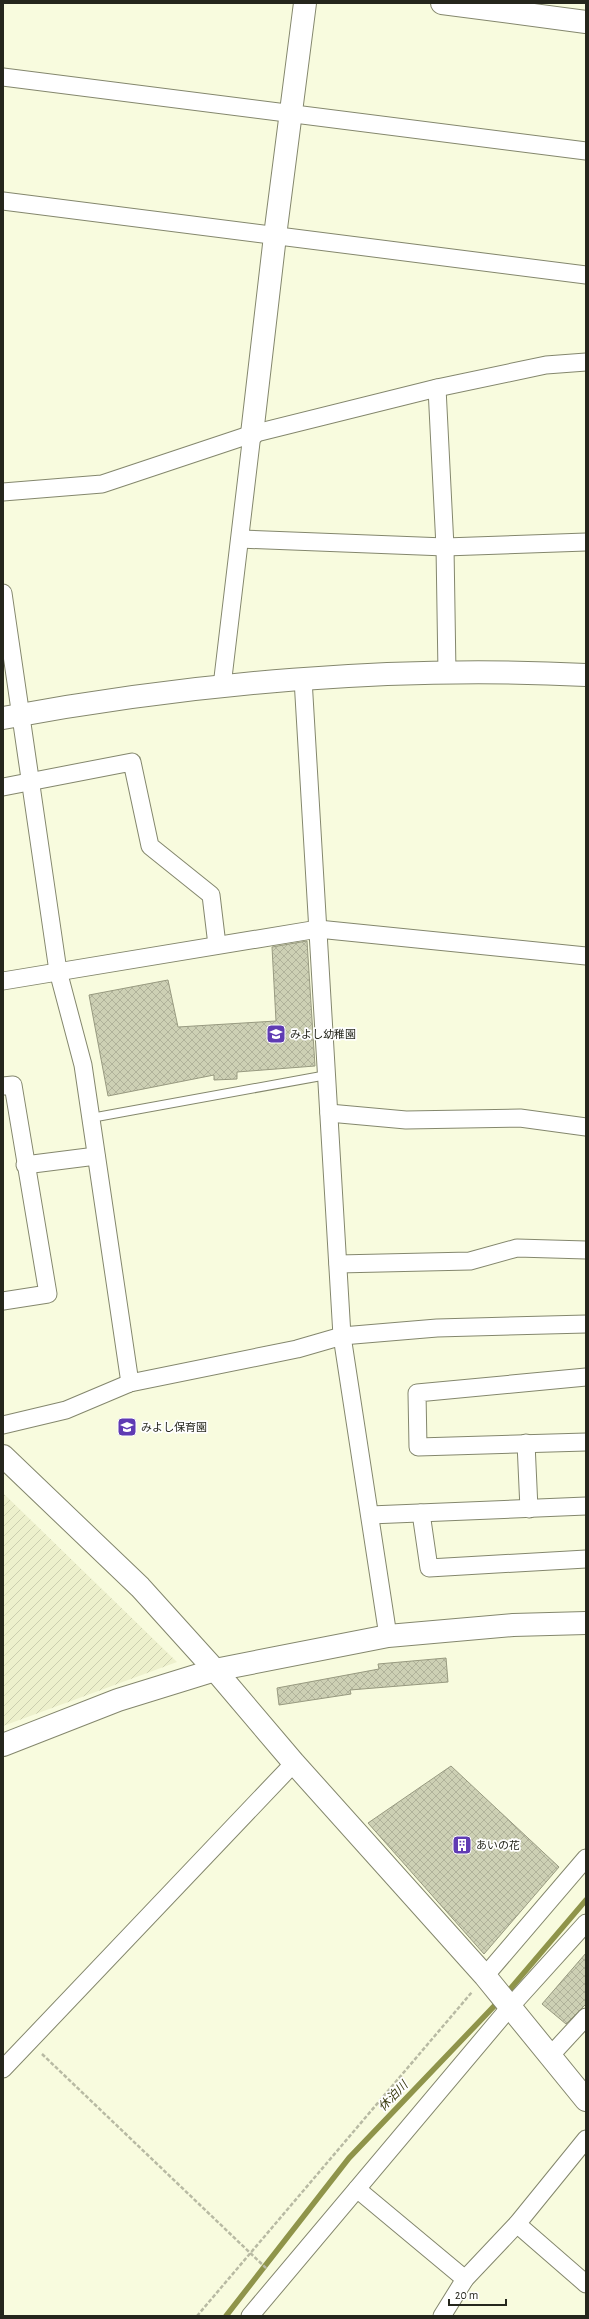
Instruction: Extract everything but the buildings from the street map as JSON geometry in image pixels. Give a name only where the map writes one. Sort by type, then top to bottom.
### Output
[{"type":"street","points":[[222,686],[275,236],[305,3]]},
{"type":"street","points":[[442,3],[586,22]]},
{"type":"street","points":[[3,77],[586,151]]},
{"type":"street","points":[[3,202],[586,275]]},
{"type":"street","points":[[3,492],[102,484],[252,434],[437,388],[546,365],[586,362]]},
{"type":"street","points":[[437,388],[445,547],[447,673]]},
{"type":"street","points":[[240,539],[445,547],[586,542]]},
{"type":"street","points":[[4,604],[12,716],[31,781],[58,971],[83,1065],[130,1383]]},
{"type":"street","points":[[12,716],[123,698],[222,686],[303,679],[447,673],[586,675]]},
{"type":"street","points":[[303,679],[342,1336],[388,1636]]},
{"type":"street","points":[[3,787],[132,762],[150,846],[211,895],[217,945]]},
{"type":"street","points":[[3,981],[318,929],[586,956]]},
{"type":"street","points":[[3,1086],[13,1085],[25,1165],[48,1294],[3,1300]]},
{"type":"street","points":[[329,1113],[406,1120],[520,1118],[586,1127]]},
{"type":"street","points":[[25,1165],[96,1156]]},
{"type":"street","points":[[338,1264],[470,1261],[516,1248],[586,1250]]},
{"type":"street","points":[[3,1425],[66,1410],[130,1383],[297,1349],[342,1336],[437,1328],[586,1324]]},
{"type":"street","points":[[586,1377],[417,1393],[418,1447],[586,1442]]},
{"type":"street","points":[[526,1444],[529,1508]]},
{"type":"street","points":[[3,1456],[140,1587],[215,1670],[294,1763],[490,1982],[586,2100]]},
{"type":"street","points":[[370,1516],[586,1506]]},
{"type":"street","points":[[421,1513],[429,1568],[586,1560]]},
{"type":"street","points":[[3,1745],[118,1700],[215,1670],[388,1636],[514,1625],[586,1623]]},
{"type":"street","points":[[3,2069],[294,1763]]},
{"type":"street","points":[[490,1982],[586,1858]]},
{"type":"street","points":[[250,2316],[510,2007],[586,1923]]},
{"type":"street","points":[[550,2056],[586,2017]]},
{"type":"street","points":[[442,2316],[465,2279],[517,2224],[586,2139]]},
{"type":"street","points":[[357,2189],[465,2279]]},
{"type":"street","points":[[517,2224],[586,2284]]},
{"type":"lane","points":[[91,1118],[327,1075]]},
{"type":"path","points":[[197,2316],[403,2070],[490,1982]]},
{"type":"path","points":[[29,2043],[251,2252],[278,2281]]},
{"type":"shaded area","points":[[3,1493],[177,1662],[3,1726]]},
{"type":"waterway","name":"休泊川","points":[[505,1995],[586,1900]]},
{"type":"waterway","name":"休泊川","points":[[226,2316],[349,2158],[499,2001]]},
{"type":"place","name":"みよし幼稚園","points":[[276,1034]]},
{"type":"place","name":"みよし保育園","points":[[127,1427]]},
{"type":"place","name":"あいの花","points":[[462,1845]]}]
